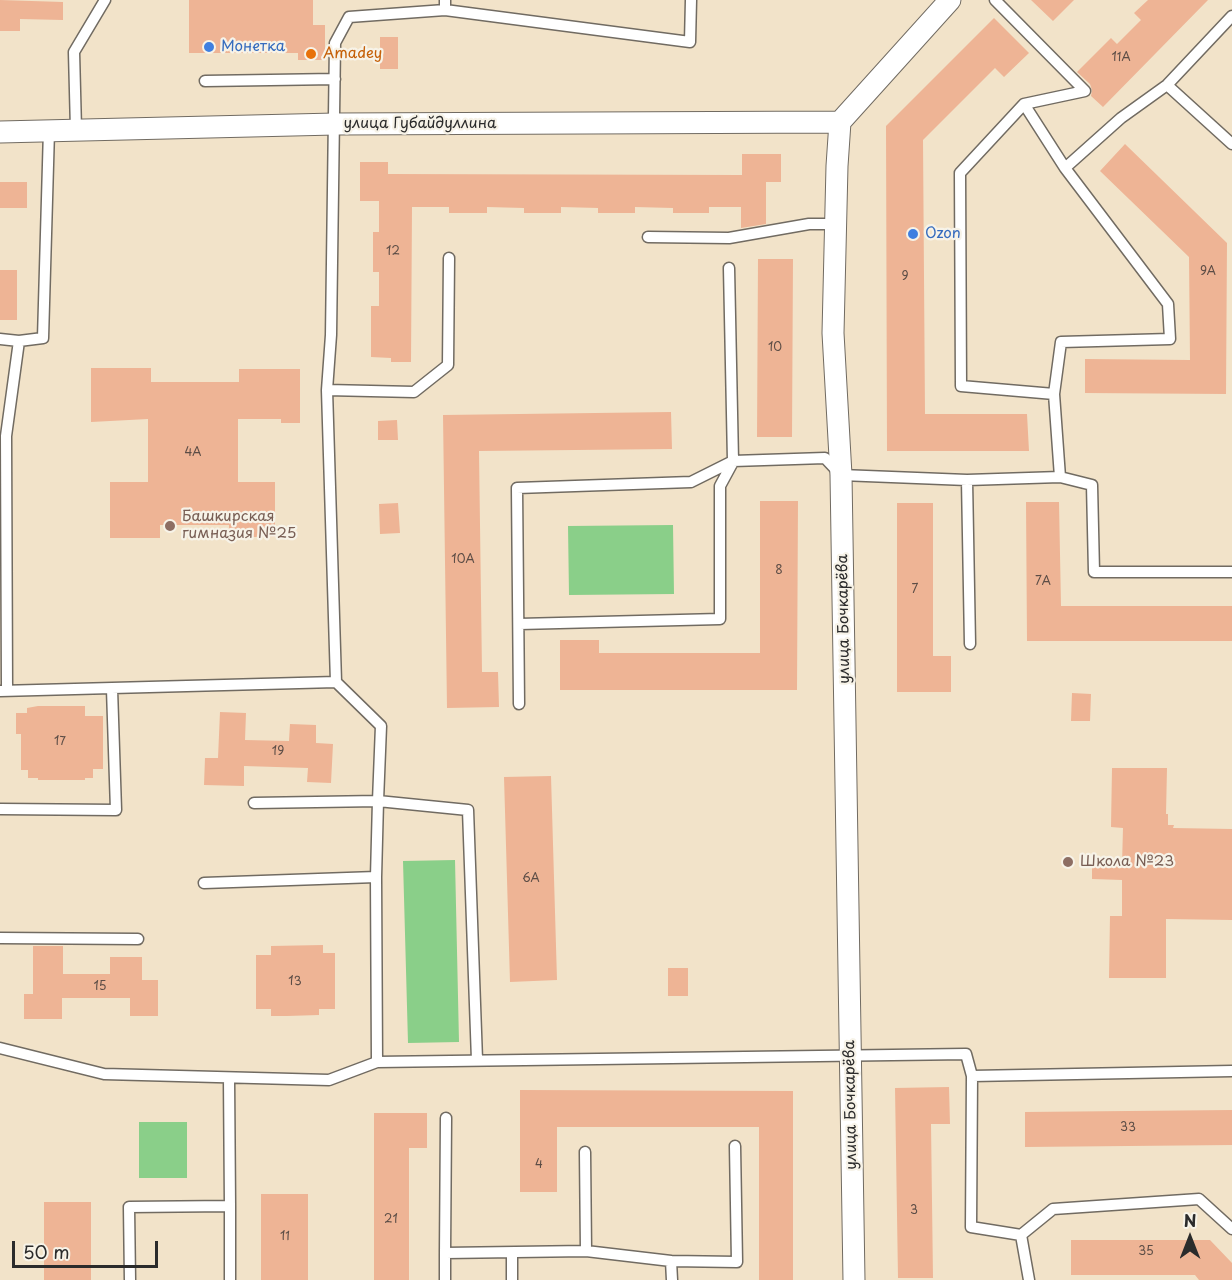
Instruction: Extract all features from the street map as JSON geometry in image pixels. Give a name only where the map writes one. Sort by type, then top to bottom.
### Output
[{"type":"street","points":[[840,122],[950,0]]},
{"type":"street","name":"улица Губайдуллина","points":[[0,132],[335,124],[840,122]]},
{"type":"street","name":"улица Бочкарёва","points":[[840,122],[833,333],[841,475],[854,1280]]},
{"type":"lane","points":[[76,130],[74,52],[105,0]]},
{"type":"lane","points":[[377,1062],[376,878],[381,726],[336,682],[327,390],[331,335],[332,154],[335,124],[334,43],[349,17],[445,5],[690,42],[691,0]]},
{"type":"lane","points":[[994,0],[1085,91],[1024,104],[960,173],[961,386],[1054,394]]},
{"type":"lane","points":[[1065,168],[1121,118],[1167,85],[1232,16]]},
{"type":"lane","points":[[205,81],[335,79]]},
{"type":"lane","points":[[1167,85],[1232,144]]},
{"type":"lane","points":[[1024,104],[1065,168],[1168,304],[1170,339],[1061,342],[1054,394],[1060,477]]},
{"type":"lane","points":[[0,339],[19,341],[43,338],[49,130]]},
{"type":"lane","points":[[648,237],[729,238],[809,224],[836,224]]},
{"type":"lane","points":[[327,390],[414,392],[448,365],[449,258]]},
{"type":"lane","points":[[519,624],[720,619],[720,486],[733,461],[729,268]]},
{"type":"lane","points":[[19,341],[6,436],[3,690],[336,682]]},
{"type":"lane","points":[[519,704],[517,488],[692,482],[733,461],[825,458],[841,475],[967,480],[1060,477],[1092,485],[1094,572],[1232,572]]},
{"type":"lane","points":[[967,480],[970,644]]},
{"type":"lane","points":[[0,809],[116,810],[112,688]]},
{"type":"lane","points":[[254,803],[378,801],[468,810],[477,1060]]},
{"type":"lane","points":[[204,883],[376,878]]},
{"type":"lane","points":[[0,938],[138,939]]},
{"type":"lane","points":[[0,1048],[104,1074],[330,1080],[377,1062],[966,1054],[972,1076],[971,1227],[1021,1235],[1053,1209],[1199,1199],[1232,1229]]},
{"type":"lane","points":[[972,1076],[1232,1071]]},
{"type":"lane","points":[[229,1078],[230,1280]]},
{"type":"lane","points":[[445,1280],[446,1118]]},
{"type":"lane","points":[[444,1253],[586,1251],[671,1260],[737,1262],[735,1146]]},
{"type":"lane","points":[[585,1152],[586,1251]]},
{"type":"lane","points":[[130,1280],[129,1207],[230,1206]]},
{"type":"lane","points":[[1021,1235],[1029,1280]]},
{"type":"lane","points":[[512,1253],[512,1280]]},
{"type":"lane","points":[[671,1260],[672,1280]]},
{"type":"green space","points":[[673,525],[674,594],[569,595],[568,526]]},
{"type":"green space","points":[[455,860],[459,1042],[408,1043],[403,861]]},
{"type":"green space","points":[[139,1122],[187,1122],[187,1178],[139,1178]]},
{"type":"building","points":[[0,0],[63,2],[63,20],[20,19],[20,31],[0,31]]},
{"type":"building","points":[[189,0],[313,0],[313,25],[325,25],[325,60],[298,60],[298,53],[189,53]]},
{"type":"building","points":[[1031,0],[1074,0],[1053,21]]},
{"type":"building","points":[[1148,0],[1208,0],[1103,107],[1091,96],[1090,84],[1077,72],[1111,38],[1117,44],[1141,20],[1134,13]]},
{"type":"building","points":[[994,18],[1029,53],[1004,77],[995,68],[923,140],[925,414],[1027,414],[1029,451],[887,451],[886,126]]},
{"type":"building","points":[[380,37],[398,37],[398,69],[380,69]]},
{"type":"building","points":[[1125,144],[1227,243],[1226,394],[1085,393],[1085,359],[1190,360],[1189,257],[1100,171]]},
{"type":"building","points":[[742,154],[781,154],[781,182],[766,182],[766,224],[741,228],[741,207],[709,207],[709,213],[673,213],[673,208],[635,207],[635,213],[598,213],[598,208],[561,207],[561,213],[524,213],[524,208],[487,207],[487,213],[449,213],[449,207],[412,207],[411,362],[391,362],[391,358],[371,357],[371,306],[379,306],[379,272],[373,272],[373,232],[379,232],[379,201],[360,201],[360,162],[388,162],[388,174],[742,175]]},
{"type":"building","points":[[0,182],[27,182],[27,208],[0,208]]},
{"type":"building","points":[[758,259],[793,259],[792,437],[757,437]]},
{"type":"building","points":[[0,270],[17,270],[17,320],[0,320]]},
{"type":"building","points":[[91,368],[151,368],[151,382],[239,382],[239,369],[300,369],[300,423],[281,423],[281,419],[238,419],[238,482],[275,482],[275,537],[229,537],[229,525],[160,525],[160,538],[110,538],[110,482],[148,482],[148,419],[91,422]]},
{"type":"building","points":[[671,412],[672,449],[479,451],[482,672],[498,672],[499,707],[447,708],[443,415]]},
{"type":"building","points":[[397,420],[398,440],[378,440],[378,421]]},
{"type":"building","points":[[760,501],[798,501],[797,690],[560,690],[560,640],[599,640],[599,653],[760,653]]},
{"type":"building","points":[[1026,502],[1059,502],[1061,606],[1232,606],[1232,641],[1027,641]]},
{"type":"building","points":[[398,503],[400,533],[380,534],[379,504]]},
{"type":"building","points":[[897,503],[933,503],[933,656],[951,656],[951,692],[897,692]]},
{"type":"building","points":[[1072,693],[1091,694],[1090,721],[1071,721]]},
{"type":"building","points":[[85,706],[85,716],[103,716],[103,769],[93,769],[93,778],[38,780],[38,778],[28,778],[28,770],[21,770],[21,734],[16,734],[16,713],[27,713],[27,708]]},
{"type":"building","points":[[220,712],[246,713],[245,740],[289,741],[290,724],[316,725],[316,743],[333,744],[331,783],[307,782],[308,768],[244,766],[244,786],[204,785],[205,758],[218,758]]},
{"type":"building","points":[[1112,768],[1167,768],[1166,814],[1168,814],[1168,825],[1174,825],[1173,828],[1232,829],[1232,920],[1166,919],[1166,978],[1109,978],[1110,916],[1122,916],[1122,880],[1092,879],[1092,865],[1122,865],[1123,828],[1111,827]]},
{"type":"building","points":[[551,776],[557,980],[510,982],[504,777]]},
{"type":"building","points":[[323,945],[323,953],[335,953],[335,1009],[319,1009],[319,1015],[271,1016],[271,1009],[256,1009],[256,955],[271,955],[271,946]]},
{"type":"building","points":[[33,946],[63,946],[63,974],[110,974],[110,957],[142,957],[142,980],[158,980],[158,1016],[130,1016],[130,998],[62,998],[62,1019],[24,1019],[24,994],[33,994]]},
{"type":"building","points":[[668,968],[688,968],[688,996],[668,996]]},
{"type":"building","points":[[949,1087],[950,1124],[931,1124],[933,1278],[898,1278],[895,1088]]},
{"type":"building","points":[[520,1090],[793,1091],[793,1280],[759,1280],[759,1127],[557,1127],[557,1192],[520,1192]]},
{"type":"building","points":[[1232,1110],[1232,1145],[1025,1147],[1025,1112]]},
{"type":"building","points":[[374,1113],[427,1113],[427,1148],[409,1148],[409,1280],[374,1280]]},
{"type":"building","points":[[261,1194],[308,1194],[308,1280],[261,1280]]},
{"type":"building","points":[[44,1202],[91,1202],[91,1280],[44,1280]]},
{"type":"building","points":[[1071,1240],[1210,1240],[1232,1263],[1232,1280],[1199,1280],[1195,1275],[1071,1275]]},
{"type":"place","name":"Монетка","points":[[209,47]]},
{"type":"place","name":"Amadey","points":[[311,54]]},
{"type":"place","name":"Ozon","points":[[913,234]]},
{"type":"place","name":"Башкирская гимназия №25","points":[[170,526]]},
{"type":"place","name":"Школа №23","points":[[1068,862]]}]
